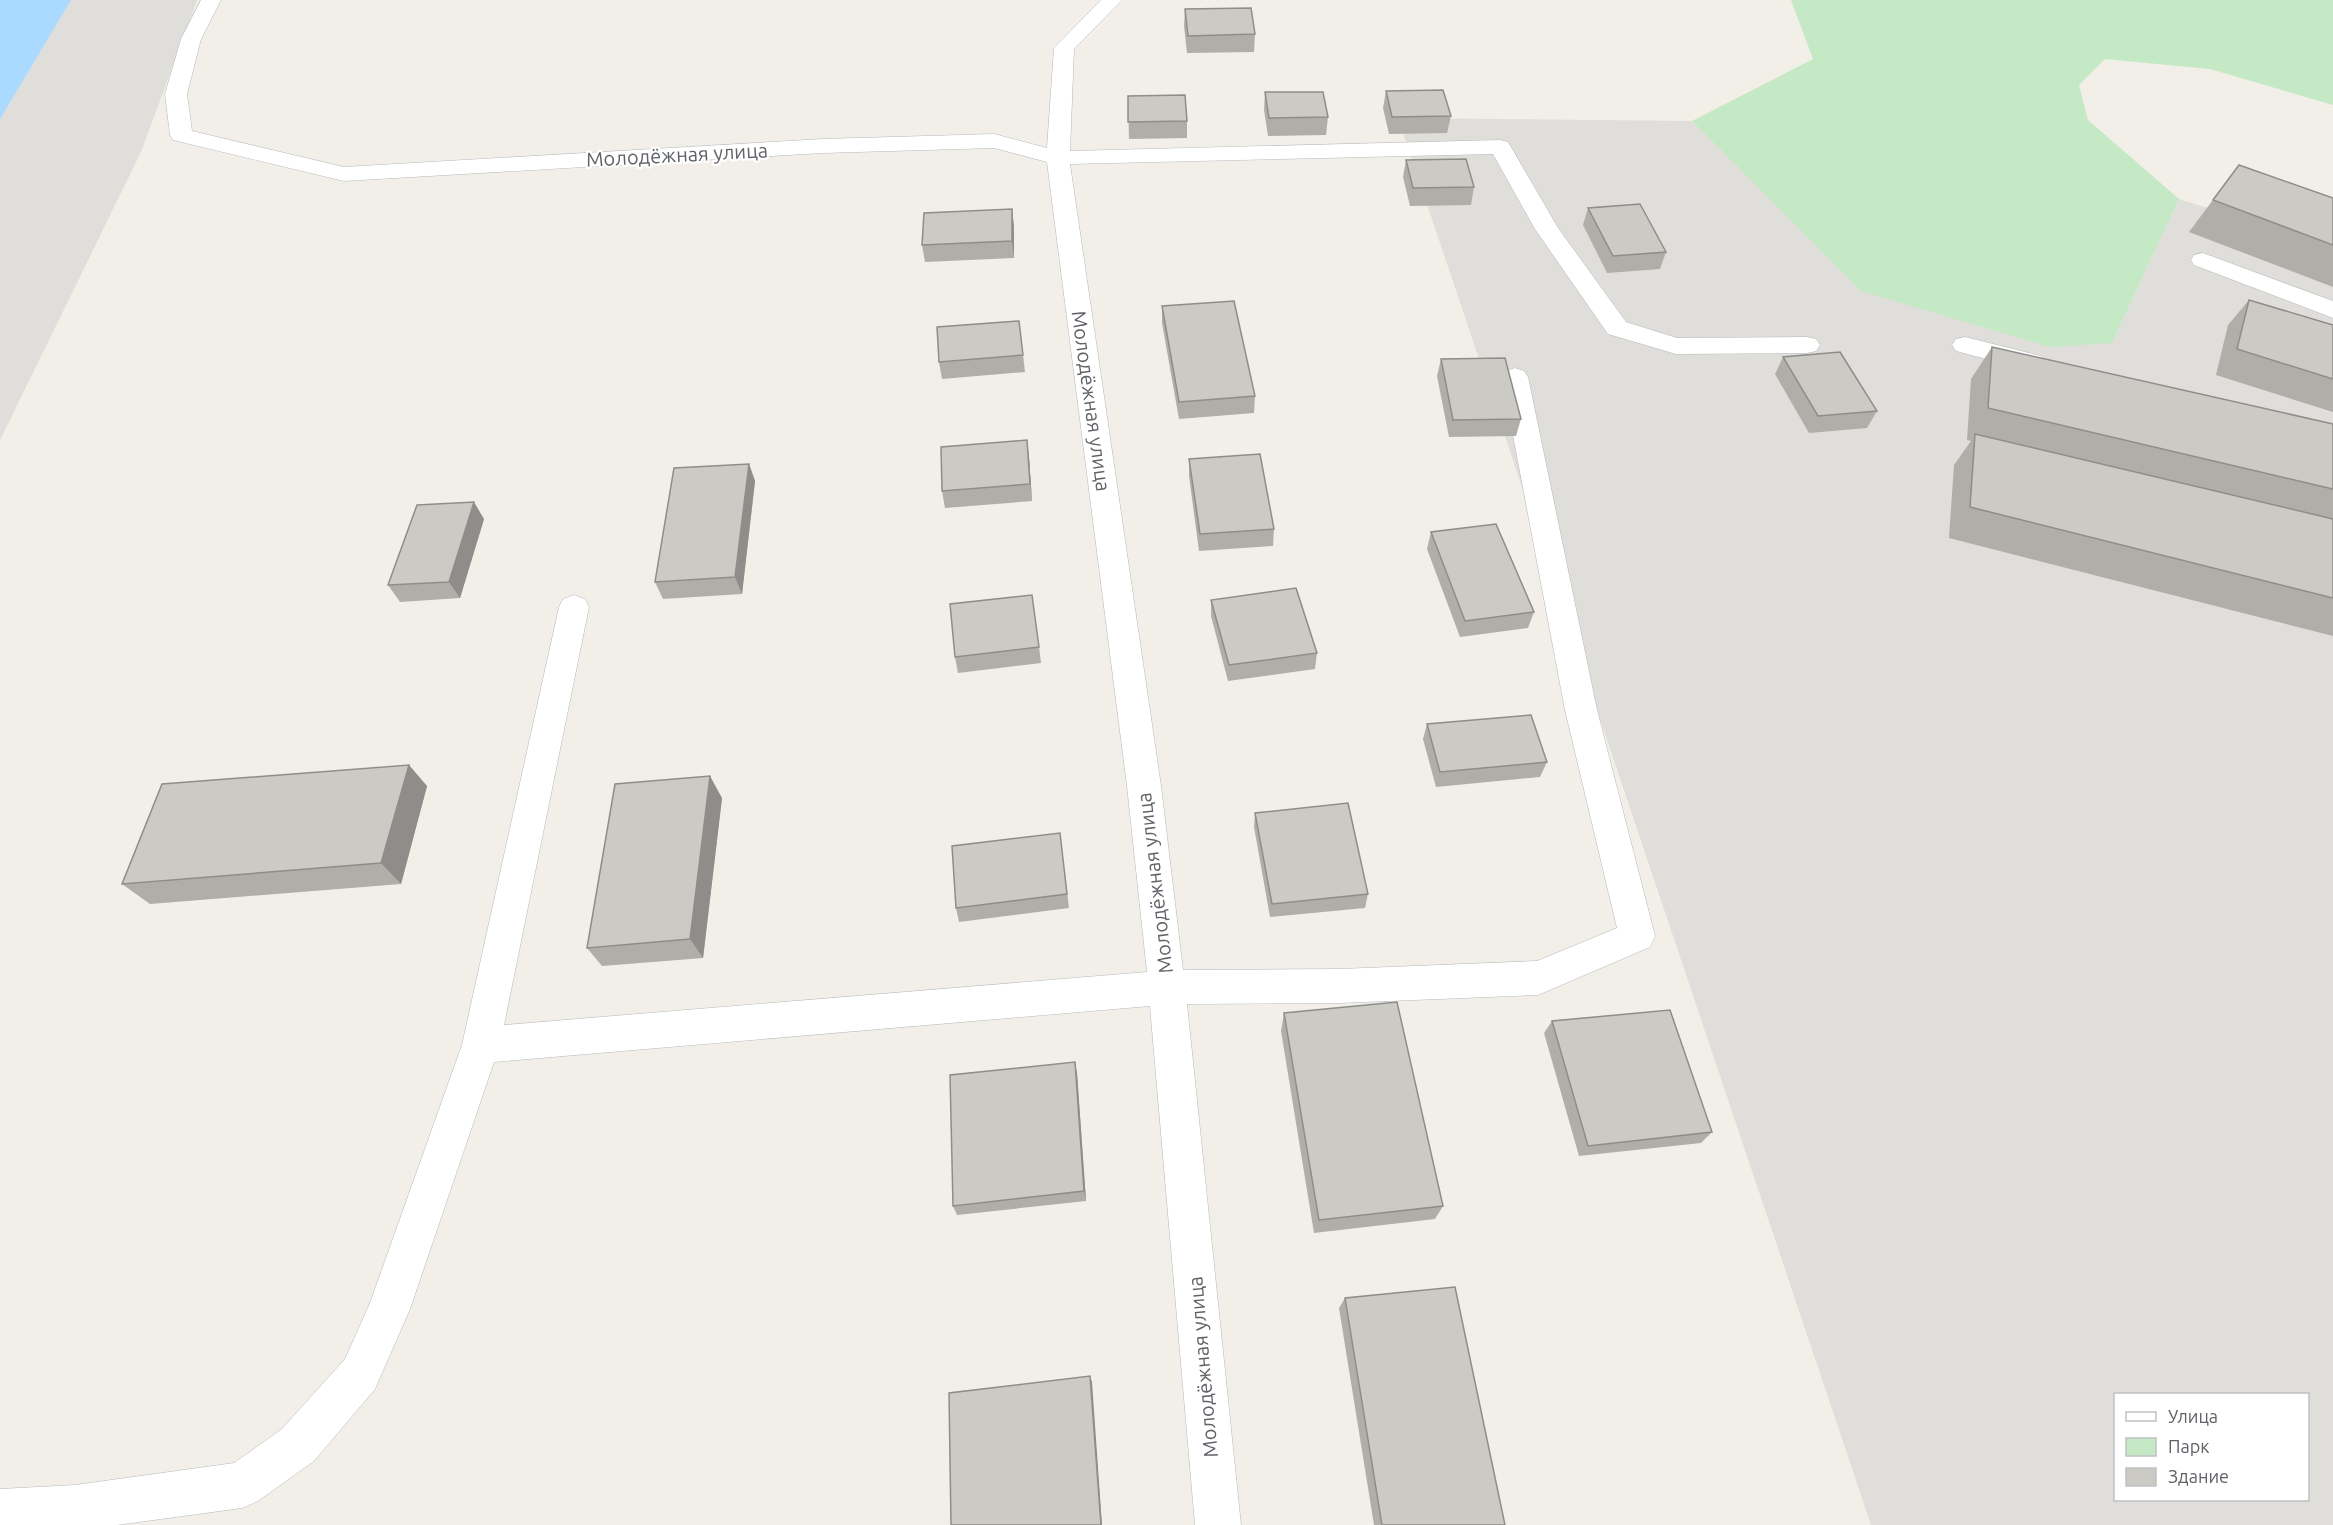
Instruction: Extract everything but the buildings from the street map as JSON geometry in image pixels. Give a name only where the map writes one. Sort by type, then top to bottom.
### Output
[{"type":"street","name":"Молодёжная улица","points":[[211,0],[191,39],[176,94],[181,135],[344,174],[823,147],[994,141],[1058,158],[1144,786],[1167,987],[1218,1525]]},
{"type":"street","points":[[1112,0],[1064,48],[1058,158],[1500,147],[1547,229],[1617,328],[1676,346],[1807,345]]},
{"type":"street","points":[[2203,260],[2333,310]]},
{"type":"street","points":[[1965,345],[2057,369]]},
{"type":"street","points":[[482,1045],[1167,987],[1340,986],[1538,978],[1637,936],[1581,710],[1515,377]]},
{"type":"street","points":[[0,1512],[75,1508],[242,1485],[298,1445],[360,1374],[389,1309],[482,1045],[574,607]]},
{"type":"shaded area","points":[[0,0],[197,0],[141,152],[0,440]]},
{"type":"shaded area","points":[[1398,118],[1692,121],[1861,291],[2112,343],[2179,199],[2333,247],[2333,1525],[1871,1525]]},
{"type":"green space","points":[[1791,0],[2333,0],[2333,105],[2210,69],[2105,59],[2079,85],[2088,120],[2179,199],[2112,343],[2050,347],[1861,291],[1692,121],[1813,59]]},
{"type":"water","points":[[0,0],[71,0],[0,119]]}]
